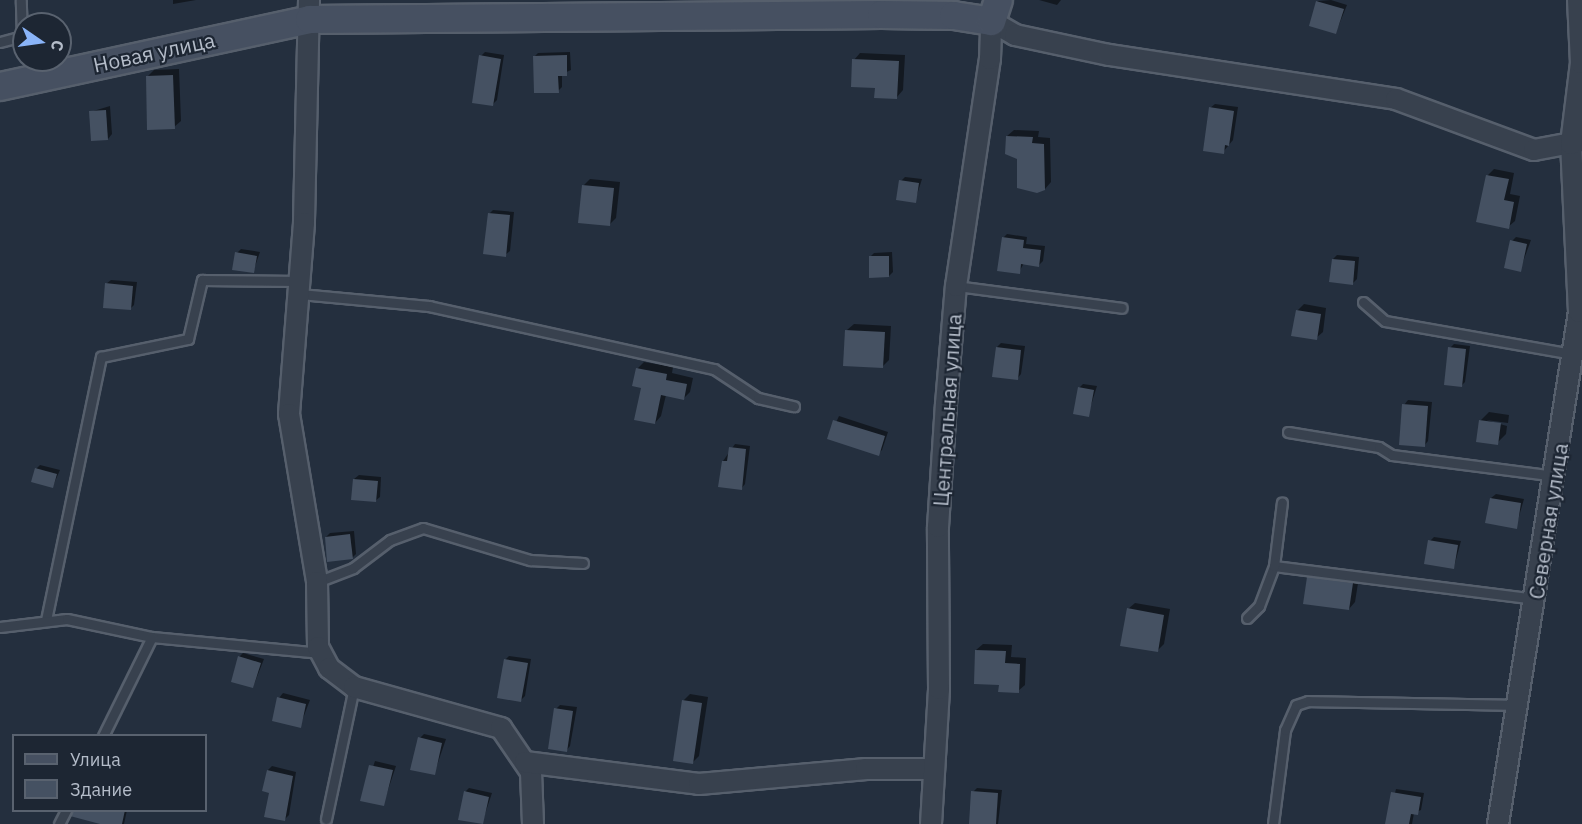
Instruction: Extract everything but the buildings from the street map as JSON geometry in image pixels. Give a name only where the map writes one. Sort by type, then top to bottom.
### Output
[{"type":"street","name":"Северная улица","points":[[1498,824],[1536,599],[1579,312],[1577,143],[1581,63],[1578,0]]},
{"type":"street","name":"Новая улица","points":[[0,86],[309,9],[720,7],[939,14],[994,10]]},
{"type":"street","points":[[309,9],[300,287],[289,414],[317,582],[321,653],[329,668],[354,687],[501,728],[531,772],[533,824]]},
{"type":"street","points":[[994,10],[1015,35],[1109,55],[1396,99],[1534,150],[1577,143]]},
{"type":"street","name":"Центральная улица","points":[[931,824],[939,688],[938,527],[956,286],[990,59],[994,10]]},
{"type":"street","points":[[525,762],[699,784],[866,769],[934,769]]},
{"type":"lane","points":[[0,42],[22,36],[21,0]]},
{"type":"lane","points":[[46,620],[101,357],[188,339],[202,280],[300,287],[429,306],[714,369],[758,398],[794,406]]},
{"type":"lane","points":[[956,286],[1122,308]]},
{"type":"lane","points":[[1363,302],[1385,321],[1573,354]]},
{"type":"lane","points":[[1288,432],[1378,447],[1392,455],[1555,476]]},
{"type":"lane","points":[[1247,618],[1259,606],[1275,566],[1282,502]]},
{"type":"lane","points":[[317,582],[353,568],[390,540],[423,528],[530,560],[583,563]]},
{"type":"lane","points":[[1275,566],[1536,599]]},
{"type":"lane","points":[[0,627],[46,620],[88,621],[152,637],[321,653]]},
{"type":"lane","points":[[104,734],[152,637]]},
{"type":"lane","points":[[326,819],[354,687]]},
{"type":"lane","points":[[1273,824],[1285,730],[1296,705],[1308,702],[1517,705]]}]
